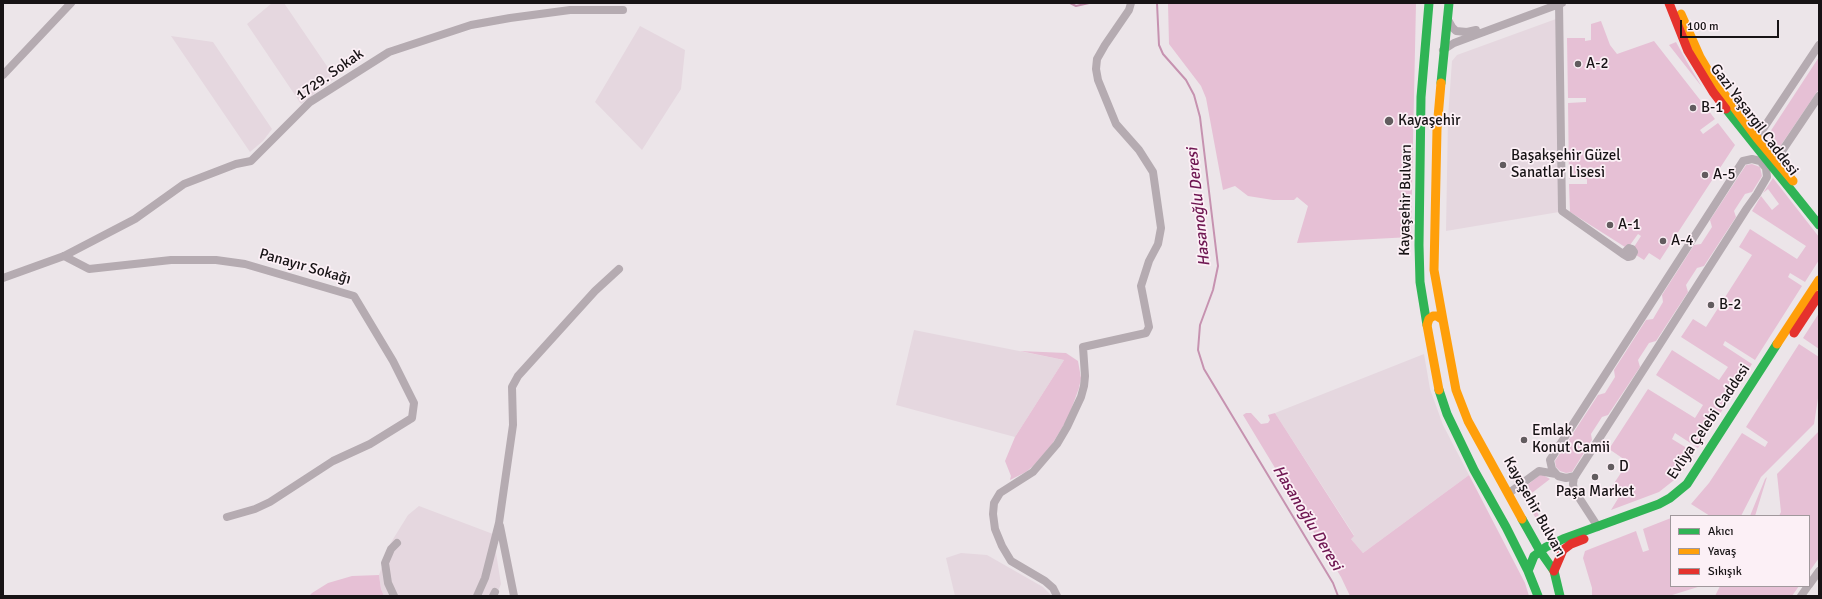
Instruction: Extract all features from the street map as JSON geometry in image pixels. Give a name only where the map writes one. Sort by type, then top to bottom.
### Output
[{"type":"street","points":[[3,75],[71,3]]},
{"type":"street","points":[[1057,596],[1053,588],[1045,581],[1012,561],[1002,546],[995,529],[993,514],[994,503],[1000,493],[1033,472],[1057,444],[1067,428],[1081,397],[1084,386],[1085,376],[1083,347],[1146,333],[1149,327],[1141,286],[1149,261],[1158,244],[1161,228],[1153,172],[1139,150],[1116,124],[1098,80],[1096,69],[1097,60],[1105,44],[1129,10],[1131,3]]},
{"type":"street","name":"Kayaşehir Bulvarı","points":[[1429,3],[1421,97],[1419,245],[1420,282],[1438,388],[1447,414],[1474,470],[1506,527],[1528,571],[1538,596]]},
{"type":"street","name":"Kayaşehir Bulvarı","points":[[1449,3],[1443,50],[1437,129],[1434,270],[1456,390],[1468,421],[1540,551],[1554,571],[1560,596]]},
{"type":"street","points":[[1447,18],[1456,31],[1467,32],[1480,29],[1550,3]]},
{"type":"street","points":[[1443,50],[1454,43],[1560,3],[1562,211],[1623,254]]},
{"type":"street","name":"Gazi Yaşargil Caddesi","points":[[1669,3],[1688,51],[1698,68],[1734,121],[1756,142]]},
{"type":"street","name":"Gazi Yaşargil Caddesi","points":[[1677,3],[1689,34],[1707,68],[1756,142],[1819,225]]},
{"type":"street","name":"1729. Sokak","points":[[64,256],[135,219],[184,184],[236,164],[251,161],[310,102],[389,52],[471,25],[572,6],[623,10]]},
{"type":"street","points":[[1556,474],[1552,469],[1550,460],[1819,45]]},
{"type":"street","points":[[1598,527],[1574,490],[1573,484],[1576,476],[1774,164],[1819,96]]},
{"type":"street","points":[[1743,162],[1752,159],[1760,161],[1766,168],[1767,177]]},
{"type":"street","name":"Gazi Yaşargil Caddesi","points":[[1774,164],[1819,212]]},
{"type":"street","points":[[3,278],[64,256]]},
{"type":"street","name":"Panayır Sokağı","points":[[64,256],[89,269],[171,260],[216,260],[245,264],[354,296],[393,361],[414,403],[412,418],[370,444],[334,461],[270,502],[255,509],[227,517]]},
{"type":"street","points":[[477,596],[485,578],[499,523],[513,424],[512,387],[518,376],[595,290],[619,269]]},
{"type":"street","name":"Evliya Çelebi Caddesi","points":[[1554,571],[1560,554],[1571,544],[1657,513],[1687,495],[1701,478],[1819,280]]},
{"type":"street","name":"Evliya Çelebi Caddesi","points":[[1528,571],[1530,563],[1540,551],[1562,539],[1659,504],[1682,489],[1695,474],[1819,295]]},
{"type":"street","points":[[1427,324],[1433,316],[1437,316],[1444,320]]},
{"type":"street","points":[[1509,493],[1539,471],[1556,474],[1566,478],[1576,476]]},
{"type":"street","points":[[499,523],[514,596]]},
{"type":"street","points":[[394,596],[388,583],[385,563],[391,549],[397,543]]},
{"type":"street","points":[[1810,582],[1819,571]]},
{"type":"street","points":[[1801,596],[1807,587]]},
{"type":"shaded area","points":[[272,3],[284,3],[335,78],[301,104],[247,24]]},
{"type":"shaded area","points":[[1168,3],[1416,3],[1411,237],[1297,243],[1308,206],[1297,197],[1294,200],[1273,200],[1248,196],[1235,186],[1223,190],[1206,98],[1201,86],[1169,44]]},
{"type":"shaded area","name":"Başakşehir Güzel Sanatlar Lisesi","points":[[1556,19],[1559,212],[1446,231],[1448,118],[1452,61],[1457,55]]},
{"type":"shaded area","points":[[1601,21],[1610,45],[1617,54],[1654,41],[1715,119],[1700,130],[1703,134],[1718,123],[1735,145],[1660,260],[1649,253],[1644,260],[1636,255],[1634,247],[1641,236],[1638,234],[1630,245],[1625,247],[1570,212],[1569,184],[1587,184],[1587,179],[1569,179],[1568,103],[1586,102],[1586,98],[1568,98],[1567,38],[1585,38],[1585,41],[1591,40],[1591,24]]},
{"type":"shaded area","points":[[640,26],[685,50],[681,89],[642,150],[595,102]]},
{"type":"shaded area","points":[[171,36],[213,42],[272,129],[263,141],[250,152]]},
{"type":"shaded area","points":[[1676,42],[1687,62],[1702,87],[1669,45]]},
{"type":"shaded area","points":[[1819,57],[1819,89],[1779,148],[1768,135]]},
{"type":"shaded area","points":[[1752,164],[1760,167],[1762,176],[1752,192],[1745,194],[1734,211],[1736,217],[1704,266],[1697,268],[1686,285],[1688,292],[1656,341],[1649,343],[1638,360],[1640,367],[1608,415],[1602,417],[1591,434],[1592,440],[1572,472],[1566,473],[1560,471],[1556,467],[1555,461],[1598,395],[1605,393],[1615,377],[1614,370],[1646,320],[1653,319],[1663,302],[1662,295],[1694,245],[1701,244],[1712,227],[1710,220],[1746,165]]},
{"type":"shaded area","points":[[1773,178],[1819,237],[1819,260],[1805,282],[1790,273],[1788,277],[1802,286],[1755,360],[1725,341],[1723,345],[1752,364],[1698,448],[1675,433],[1672,439],[1695,453],[1678,477],[1659,492],[1611,510],[1619,497],[1609,491],[1628,462],[1609,449],[1648,389],[1695,418],[1703,405],[1656,375],[1672,350],[1719,380],[1728,367],[1681,337],[1693,319],[1706,327],[1752,255],[1739,247],[1750,229],[1797,259],[1806,246],[1752,211],[1761,196],[1772,210],[1779,204],[1768,189],[1763,193]]},
{"type":"shaded area","points":[[1819,313],[1819,349],[1803,338]]},
{"type":"shaded area","points":[[914,330],[1064,360],[1015,437],[896,405]]},
{"type":"shaded area","points":[[1799,344],[1819,357],[1819,392],[1814,424],[1761,477],[1742,515],[1708,515],[1691,504],[1709,483],[1742,433],[1765,447],[1768,442],[1746,427]]},
{"type":"shaded area","points":[[1020,351],[1066,353],[1078,361],[1081,378],[1068,418],[1051,446],[1026,472],[1010,480],[1011,476],[1005,461],[1015,437],[1064,360]]},
{"type":"shaded area","points":[[1424,354],[1430,389],[1443,425],[1469,475],[1363,553],[1350,538],[1354,535],[1275,413]]},
{"type":"shaded area","points":[[1246,413],[1251,413],[1261,424],[1268,423],[1270,420],[1268,415],[1275,413],[1354,536],[1351,539],[1363,553],[1469,475],[1525,583],[1529,596],[1350,596],[1341,577],[1243,415]]},
{"type":"shaded area","points":[[1819,431],[1819,558],[1810,571],[1810,515],[1780,515],[1781,512],[1777,474]]},
{"type":"shaded area","points":[[1541,474],[1550,479],[1528,496],[1550,535],[1545,534],[1520,491]]},
{"type":"shaded area","points":[[1767,477],[1755,515],[1750,515]]},
{"type":"shaded area","points":[[419,506],[493,534],[501,584],[496,596],[384,596],[381,589],[379,575],[390,544],[408,515]]},
{"type":"shaded area","points":[[1670,518],[1670,587],[1698,587],[1669,596],[1592,596],[1592,588],[1583,558],[1585,551],[1636,531],[1643,552],[1649,550],[1643,529]]},
{"type":"shaded area","points":[[961,553],[987,555],[1043,587],[1052,596],[955,596],[946,558]]},
{"type":"shaded area","points":[[379,575],[381,589],[384,596],[309,596],[328,583],[352,576]]},
{"type":"shaded area","points":[[1720,587],[1798,587],[1792,596],[1715,596]]},
{"type":"waterway","points":[[1070,3],[1076,6],[1089,3]]},
{"type":"waterway","name":"Hasanoğlu Deresi","points":[[1157,3],[1159,45],[1163,54],[1186,80],[1194,95],[1200,117],[1218,266],[1213,290],[1200,325],[1198,350],[1204,369],[1333,583],[1338,596]]},
{"type":"traffic: fast","points":[[1427,325],[1420,282],[1419,245],[1421,97],[1429,3]]},
{"type":"traffic: fast","points":[[1441,83],[1449,3]]},
{"type":"traffic: fast","points":[[1726,109],[1819,225]]},
{"type":"traffic: fast","points":[[1528,571],[1534,556],[1546,547],[1563,539],[1659,504],[1670,498],[1687,484],[1777,344]]},
{"type":"traffic: fast","points":[[1439,390],[1447,414],[1474,470],[1506,527],[1528,571],[1538,596]]},
{"type":"traffic: fast","points":[[1522,519],[1540,551],[1554,571],[1560,596]]},
{"type":"traffic: slow","points":[[1681,14],[1700,57],[1713,79],[1757,138],[1793,181]]},
{"type":"traffic: slow","points":[[1441,83],[1437,129],[1434,270],[1443,320]]},
{"type":"traffic: slow","points":[[1777,344],[1819,280]]},
{"type":"traffic: slow","points":[[1439,390],[1427,325],[1429,319],[1433,316],[1437,316],[1443,320],[1456,390],[1468,421],[1522,519]]},
{"type":"traffic: jam","points":[[1669,3],[1688,51],[1713,92],[1726,109]]},
{"type":"traffic: jam","points":[[1794,333],[1819,295]]},
{"type":"traffic: jam","points":[[1554,571],[1563,550],[1571,544],[1584,539]]},
{"type":"place","name":"A-2","points":[[1578,64]]},
{"type":"place","name":"B-1","points":[[1693,108]]},
{"type":"place","name":"Kayaşehir","points":[[1389,121]]},
{"type":"place","name":"Başakşehir Güzel Sanatlar Lisesi","points":[[1503,165]]},
{"type":"place","name":"A-5","points":[[1705,175]]},
{"type":"place","name":"A-1","points":[[1610,225]]},
{"type":"place","name":"A-4","points":[[1663,241]]},
{"type":"place","name":"B-2","points":[[1711,305]]},
{"type":"place","name":"Emlak Konut Camii","points":[[1524,440]]},
{"type":"place","name":"D","points":[[1611,467]]},
{"type":"place","name":"Paşa Market","points":[[1595,477]]}]
